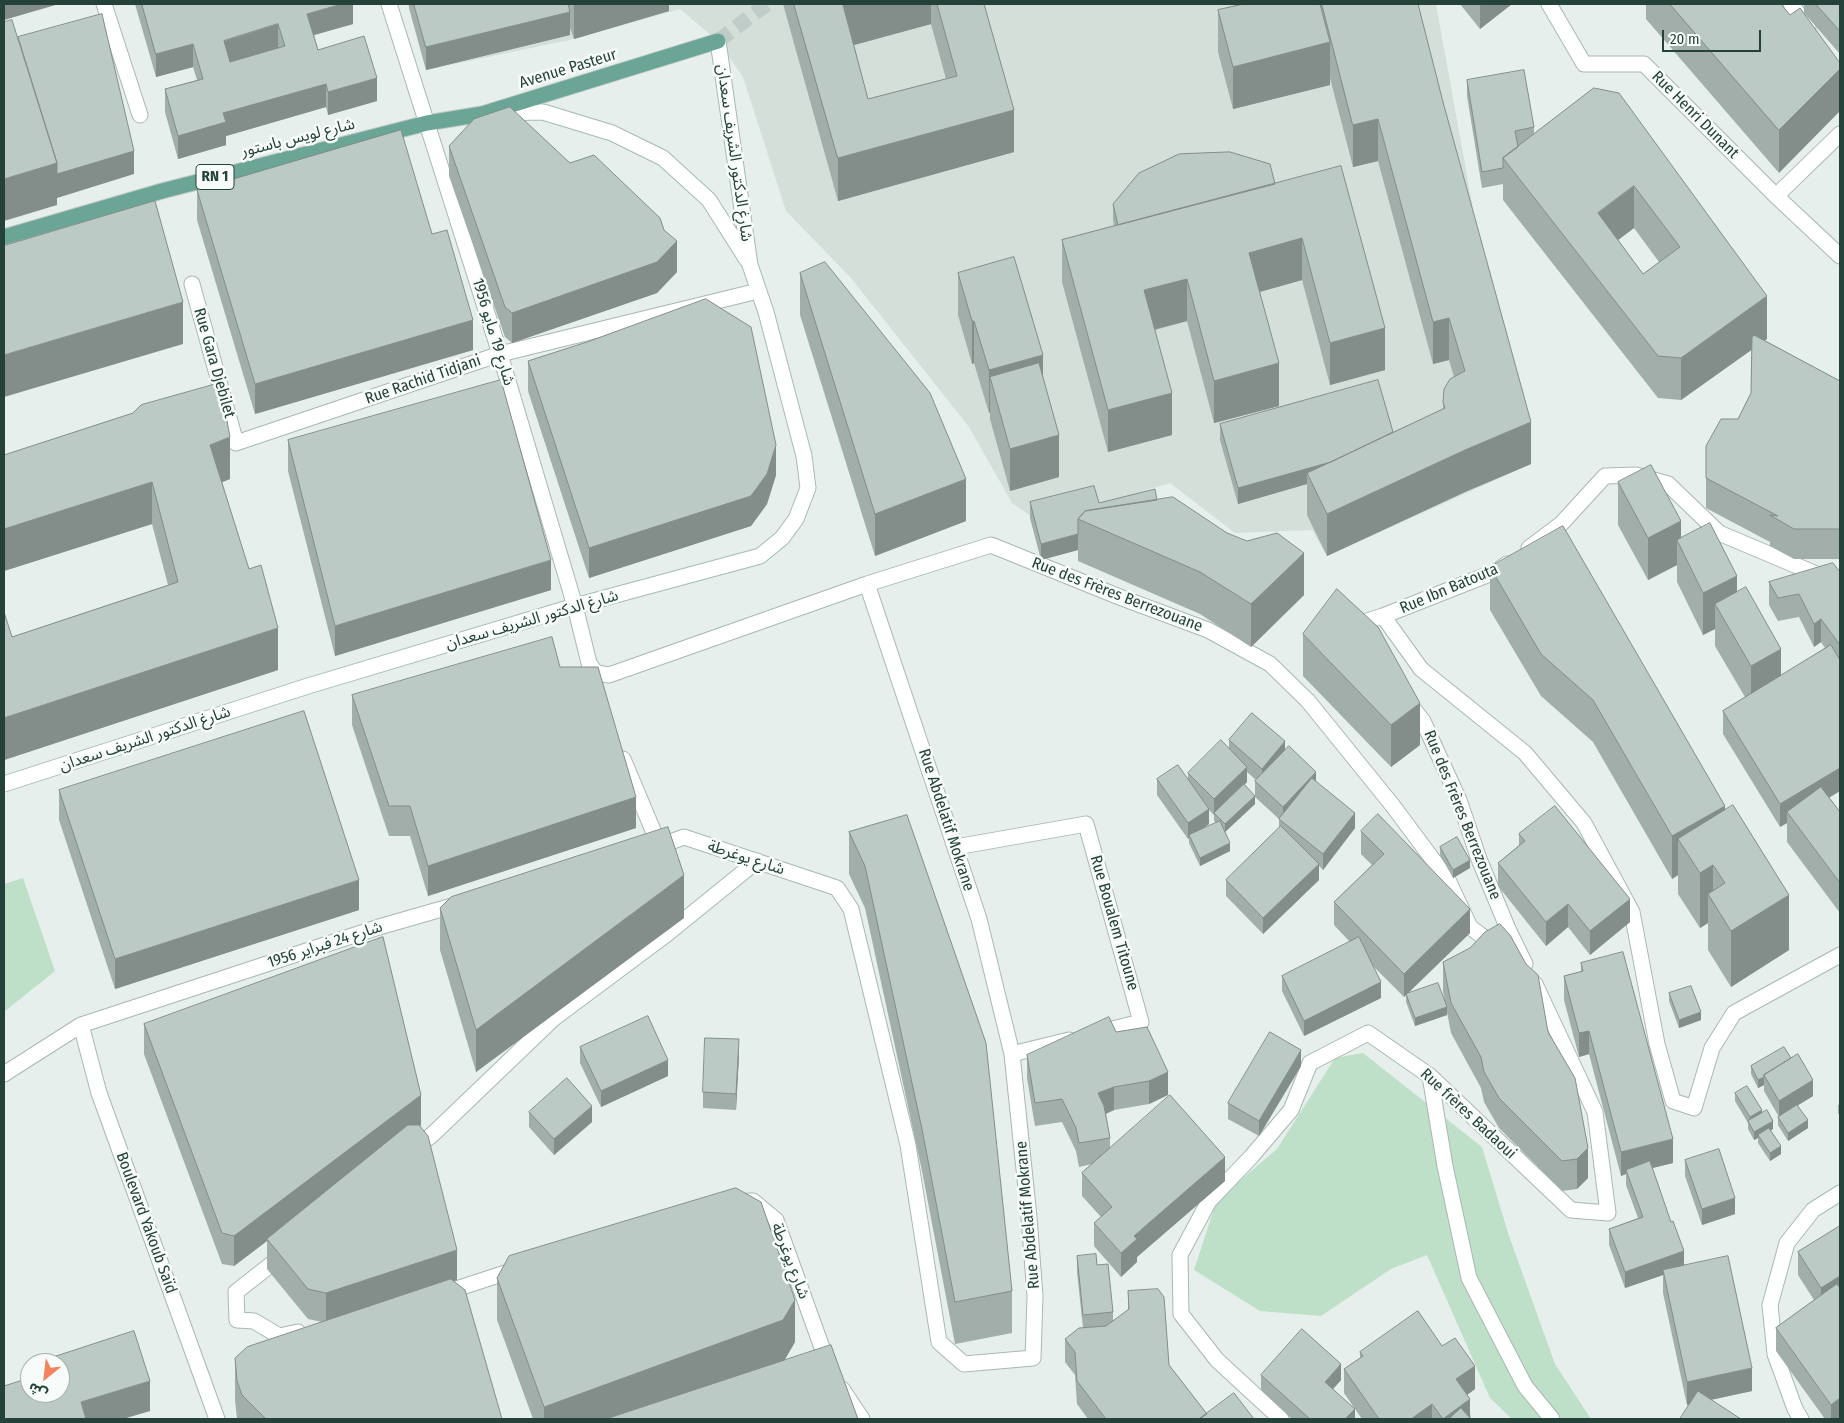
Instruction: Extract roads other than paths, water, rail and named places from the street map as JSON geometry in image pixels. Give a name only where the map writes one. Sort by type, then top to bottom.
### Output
[{"type":"main road","name":"Avenue Pasteur","points":[[427,123],[482,114],[718,41]]},
{"type":"main road","name":"شارع لويس باستور","points":[[4,237],[162,191],[427,123]]},
{"type":"street","name":"شارع 19 مايو 1956","points":[[389,4],[500,354],[575,606],[589,663],[596,673],[609,675],[867,584]]},
{"type":"street","name":"Rue Henri Dunant","points":[[1549,4],[1584,64],[1644,64],[1776,196],[1840,256]]},
{"type":"street","points":[[1791,4],[1817,39]]},
{"type":"street","points":[[103,12],[140,115]]},
{"type":"street","name":"شارغ الدكتور الشريف سعدان","points":[[4,784],[308,686],[575,606],[760,556],[782,538],[796,519],[808,488],[804,456],[766,312],[750,265],[718,41]]},
{"type":"street","name":"شارغ الدكتور الشريف سعدان","points":[[482,114],[542,112],[612,134],[664,158],[709,200],[750,265]]},
{"type":"street","points":[[1776,196],[1840,134]]},
{"type":"street","name":"Rue Gara Djebilet","points":[[192,284],[236,443]]},
{"type":"street","name":"Rue Rachid Tidjani","points":[[236,443],[500,354],[758,291]]},
{"type":"street","name":"Rue Ibn Batouta","points":[[1383,616],[1497,571],[1564,529],[1605,476],[1636,475],[1668,484],[1719,533],[1840,584]]},
{"type":"street","name":"Rue des Frères Berrezouane","points":[[867,584],[991,545],[1122,598],[1208,630],[1270,664],[1308,701],[1393,806],[1448,880],[1470,927],[1494,945],[1508,929],[1479,859],[1459,800],[1423,721],[1400,692]]},
{"type":"street","name":"Rue Abdelatif Mokrane","points":[[867,584],[979,919],[1012,1054],[1030,1217],[1035,1296],[1034,1358]]},
{"type":"street","points":[[1359,641],[1348,626],[1383,616],[1420,670],[1525,754],[1584,823],[1632,912],[1657,1044],[1673,1101],[1694,1108],[1712,1048],[1734,1014],[1840,955]]},
{"type":"street","points":[[623,759],[660,846],[641,852]]},
{"type":"street","name":"Rue Boualem Titoune","points":[[956,847],[1086,824],[1141,1022],[1012,1054]]},
{"type":"street","name":"شارع يوغرطة","points":[[660,846],[684,837],[837,888],[851,909],[908,1145],[939,1342],[964,1364],[1034,1358]]},
{"type":"street","points":[[402,1159],[433,1134],[553,1019],[667,934],[757,861]]},
{"type":"street","name":"شارع 24 فبراير 1956","points":[[4,1074],[81,1025],[380,927],[473,900]]},
{"type":"street","name":"Rue frères Badaoui","points":[[1281,1419],[1217,1360],[1181,1314],[1180,1255],[1209,1200],[1252,1157],[1290,1110],[1310,1063],[1368,1033],[1430,1076],[1571,1210],[1608,1213],[1595,1112],[1508,929]]},
{"type":"street","name":"Boulevard Yakoub Saïd","points":[[81,1025],[99,1093],[217,1419]]},
{"type":"street","points":[[1430,1076],[1445,1166],[1469,1278],[1525,1386],[1552,1419]]},
{"type":"street","points":[[1802,1419],[1796,1410],[1776,1354],[1770,1305],[1787,1243],[1813,1210],[1840,1193]]},
{"type":"street","name":"شارع يوغرطة","points":[[735,1201],[753,1201],[776,1220],[826,1374],[862,1419]]},
{"type":"street","points":[[293,1246],[236,1292],[237,1320],[254,1321],[279,1336],[308,1330]]},
{"type":"street","points":[[427,1298],[472,1285],[535,1262]]},
{"type":"tunnel","points":[[718,41],[767,4]]}]
